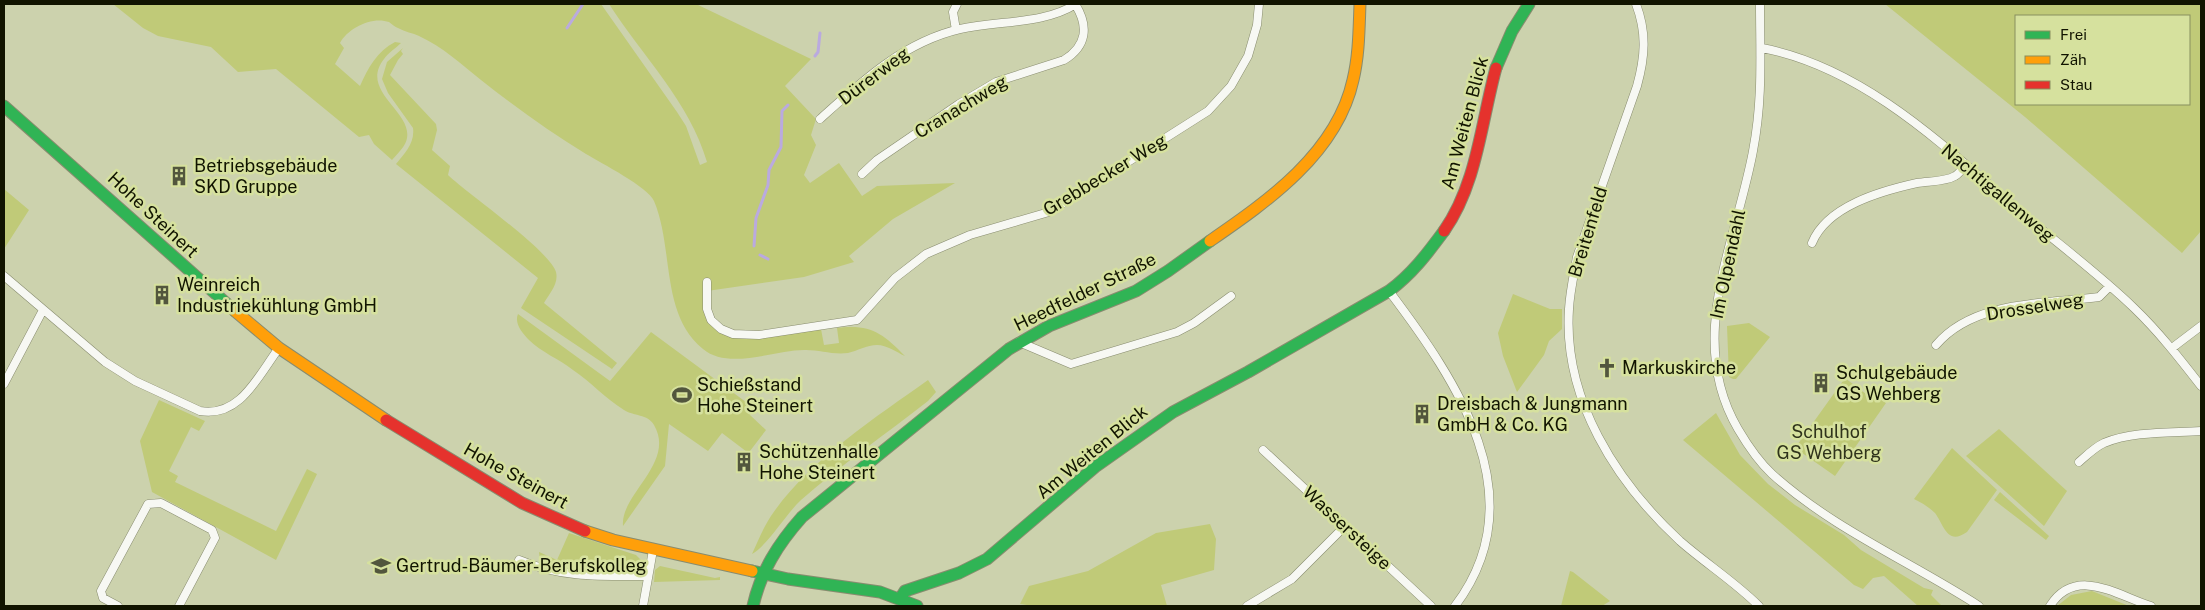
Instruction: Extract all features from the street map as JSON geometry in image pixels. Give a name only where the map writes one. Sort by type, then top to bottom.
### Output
[{"type":"street","points":[[956,30],[953,12],[957,4]]},
{"type":"street","name":"Dürerweg","points":[[820,119],[872,73],[894,57],[928,40],[956,30],[1058,14],[1076,4]]},
{"type":"street","name":"Cranachweg","points":[[862,174],[881,157],[978,92],[1020,73],[1068,57],[1078,47],[1084,36],[1084,20],[1076,4]]},
{"type":"street","name":"Grebbecker Weg","points":[[707,282],[707,309],[711,320],[722,329],[733,334],[759,335],[857,320],[870,309],[891,282],[926,254],[970,235],[1049,212],[1208,111],[1231,86],[1248,56],[1256,31],[1259,4]]},
{"type":"street","name":"Heedfelder Straße","points":[[753,606],[762,572],[790,530],[805,515],[985,367],[1019,342],[1049,324],[1117,299],[1151,282],[1266,202],[1300,172],[1334,129],[1351,91],[1358,55],[1360,4]]},
{"type":"street","name":"Am Weiten Blick","points":[[900,599],[905,591],[959,573],[987,559],[1060,500],[1096,467],[1173,412],[1248,372],[1389,291],[1425,258],[1455,215],[1472,172],[1496,69],[1512,31],[1529,4]]},
{"type":"street","name":"Breitenfeld","points":[[1636,4],[1645,39],[1643,64],[1577,256],[1569,310],[1573,366],[1578,387],[1592,424],[1626,481],[1676,536],[1759,606]]},
{"type":"street","name":"Im Olpendahl","points":[[1760,4],[1761,92],[1753,150],[1715,314],[1715,371],[1725,404],[1748,447],[1762,464],[1780,480],[1834,520],[1979,606]]},
{"type":"street","name":"Nachtigallenweg","points":[[1762,48],[1809,60],[1853,82],[1884,101],[1965,165],[2133,307],[2172,348],[2201,386]]},
{"type":"street","name":"Hohe Steinert","points":[[4,106],[42,137],[186,269],[279,348],[359,403],[522,503],[572,527],[653,550],[762,572]]},
{"type":"street","points":[[1812,243],[1818,230],[1826,222],[1858,202],[1900,187],[1955,176],[1965,165]]},
{"type":"street","points":[[4,276],[93,353],[123,374],[204,412],[223,410],[239,402],[279,348]]},
{"type":"street","name":"Drosselweg","points":[[1936,345],[1950,331],[1988,313],[2099,297],[2109,287]]},
{"type":"street","points":[[1389,291],[1420,332],[1444,371],[1467,415],[1481,447],[1486,466],[1490,500],[1485,546],[1472,579],[1455,606]]},
{"type":"street","points":[[1019,342],[1072,364],[1176,332],[1194,323],[1231,296]]},
{"type":"street","points":[[4,384],[43,310]]},
{"type":"street","points":[[2172,348],[2201,326]]},
{"type":"street","points":[[2080,462],[2100,445],[2112,441],[2139,435],[2201,431]]},
{"type":"street","name":"Wassersteige","points":[[1263,450],[1431,606]]},
{"type":"street","points":[[118,606],[103,598],[101,591],[148,504],[156,502],[212,530],[216,538],[179,606]]},
{"type":"street","points":[[1246,606],[1270,594],[1292,579],[1345,526]]},
{"type":"street","points":[[643,606],[653,550]]},
{"type":"street","points":[[519,560],[546,570],[571,575],[647,576]]},
{"type":"street","points":[[762,572],[795,580],[854,587],[900,599],[917,606]]},
{"type":"street","points":[[2050,606],[2056,598],[2071,588],[2091,585],[2104,587],[2151,606]]},
{"type":"green space","points":[[113,4],[601,4],[686,126],[700,165],[707,162],[689,119],[664,80],[609,4],[696,4],[811,59],[785,86],[816,119],[811,135],[816,145],[804,175],[810,183],[839,163],[862,196],[877,186],[955,183],[893,219],[849,256],[854,262],[804,277],[707,291],[708,322],[719,332],[745,339],[821,329],[824,345],[839,343],[837,328],[859,327],[882,336],[905,356],[881,345],[870,346],[848,353],[811,350],[739,359],[714,355],[703,349],[689,335],[680,318],[670,280],[660,219],[650,195],[634,182],[573,146],[532,118],[436,45],[419,36],[403,31],[389,22],[368,22],[355,28],[340,43],[344,48],[335,64],[360,86],[378,55],[395,42],[401,43],[384,59],[378,70],[378,81],[382,91],[402,119],[406,128],[407,138],[405,144],[392,160],[374,144],[369,135],[359,137],[276,69],[238,72],[211,47],[158,36],[143,28]]},
{"type":"green space","points":[[1885,4],[2201,4],[2201,231],[2182,253],[2025,117]]},
{"type":"green space","points":[[403,48],[401,51],[403,54],[390,75],[436,124],[437,130],[432,150],[450,166],[448,175],[524,237],[550,263],[557,276],[553,289],[544,303],[617,363],[612,369],[521,308],[538,278],[396,164],[411,143],[413,128],[388,93],[382,79],[387,62]]},
{"type":"green space","points":[[4,189],[29,210],[4,249]]},
{"type":"green space","points":[[1513,294],[1550,309],[1562,309],[1562,329],[1549,341],[1544,355],[1517,392],[1503,356],[1498,333]]},
{"type":"green space","name":"Schießstand Hohe Steinert","points":[[518,314],[610,381],[651,332],[754,408],[750,415],[766,430],[750,451],[751,455],[722,433],[708,451],[669,424],[665,466],[623,526],[624,514],[646,478],[658,452],[659,439],[654,425],[648,419],[617,406],[568,366],[534,344],[519,328]]},
{"type":"green space","points":[[1749,323],[1770,337],[1736,379],[1733,379],[1729,377],[1727,326]]},
{"type":"green space","name":"Schulhof GS Wehberg","points":[[1845,378],[1870,397],[1873,394],[1886,403],[1835,476],[1795,448]]},
{"type":"green space","points":[[928,380],[936,392],[928,401],[801,500],[764,544],[752,554],[771,516],[804,477],[865,425]]},
{"type":"green space","points":[[159,400],[205,421],[199,431],[191,427],[169,471],[178,476],[175,482],[276,531],[307,469],[317,474],[276,560],[152,492],[140,441]]},
{"type":"green space","points":[[1716,413],[1740,455],[1768,484],[1795,505],[1844,535],[1861,550],[1924,588],[1933,590],[1931,595],[1942,606],[1918,606],[1884,576],[1873,578],[1863,589],[1854,585],[1683,440]]},
{"type":"green space","points":[[1999,429],[2067,491],[2044,526],[1966,456]]},
{"type":"green space","points":[[1952,448],[1997,490],[1967,532],[1955,537],[1947,532],[1933,511],[1914,499]]},
{"type":"green space","points":[[2000,492],[2049,536],[2046,540],[1994,500]]},
{"type":"green space","points":[[1210,524],[1216,539],[1214,570],[1161,585],[1167,606],[1034,606],[1020,604],[1029,586],[1088,571],[1156,533]]},
{"type":"green space","points":[[569,533],[636,555],[641,560],[642,567],[582,568],[540,560],[539,552],[557,560]]},
{"type":"green space","points":[[660,566],[715,578],[720,577],[720,580],[654,582],[655,570]]},
{"type":"green space","points":[[1570,571],[1610,601],[1602,606],[1561,606]]},
{"type":"green space","points":[[2092,591],[2129,606],[2057,606],[2071,595]]},
{"type":"waterway","points":[[567,28],[583,4]]},
{"type":"waterway","points":[[815,56],[818,52],[820,33]]},
{"type":"waterway","points":[[754,246],[756,218],[768,185],[769,170],[781,147],[782,111],[788,105]]},
{"type":"waterway","points":[[760,255],[768,259]]},
{"type":"traffic: fast","points":[[1496,68],[1512,31],[1529,4]]},
{"type":"traffic: fast","points":[[4,106],[235,311]]},
{"type":"traffic: fast","points":[[900,599],[905,591],[959,573],[987,559],[1095,467],[1173,412],[1248,372],[1389,291],[1412,271],[1444,231]]},
{"type":"traffic: fast","points":[[753,606],[756,593],[772,558],[785,537],[802,517],[1009,349],[1049,326],[1136,291],[1210,241]]},
{"type":"traffic: fast","points":[[752,571],[788,579],[880,592],[917,606]]},
{"type":"traffic: slow","points":[[1210,241],[1277,192],[1316,152],[1332,130],[1345,106],[1353,80],[1358,52],[1360,4]]},
{"type":"traffic: slow","points":[[235,311],[279,348],[386,420]]},
{"type":"traffic: slow","points":[[585,531],[613,540],[752,571]]},
{"type":"traffic: jam","points":[[1444,231],[1455,213],[1471,173],[1496,68]]},
{"type":"traffic: jam","points":[[386,420],[522,503],[585,531]]},
{"type":"place","name":"Betriebsgebäude SKD Gruppe","points":[[179,176]]},
{"type":"place","name":"Weinreich Industriekühlung GmbH","points":[[162,295]]},
{"type":"place","name":"Markuskirche","points":[[1607,368]]},
{"type":"place","name":"Schulgebäude GS Wehberg","points":[[1821,383]]},
{"type":"place","name":"Schießstand Hohe Steinert","points":[[682,395]]},
{"type":"place","name":"Dreisbach & Jungmann GmbH & Co. KG","points":[[1422,414]]},
{"type":"place","name":"Schützenhalle Hohe Steinert","points":[[744,462]]},
{"type":"place","name":"Gertrud-Bäumer-Berufskolleg","points":[[381,566]]}]
